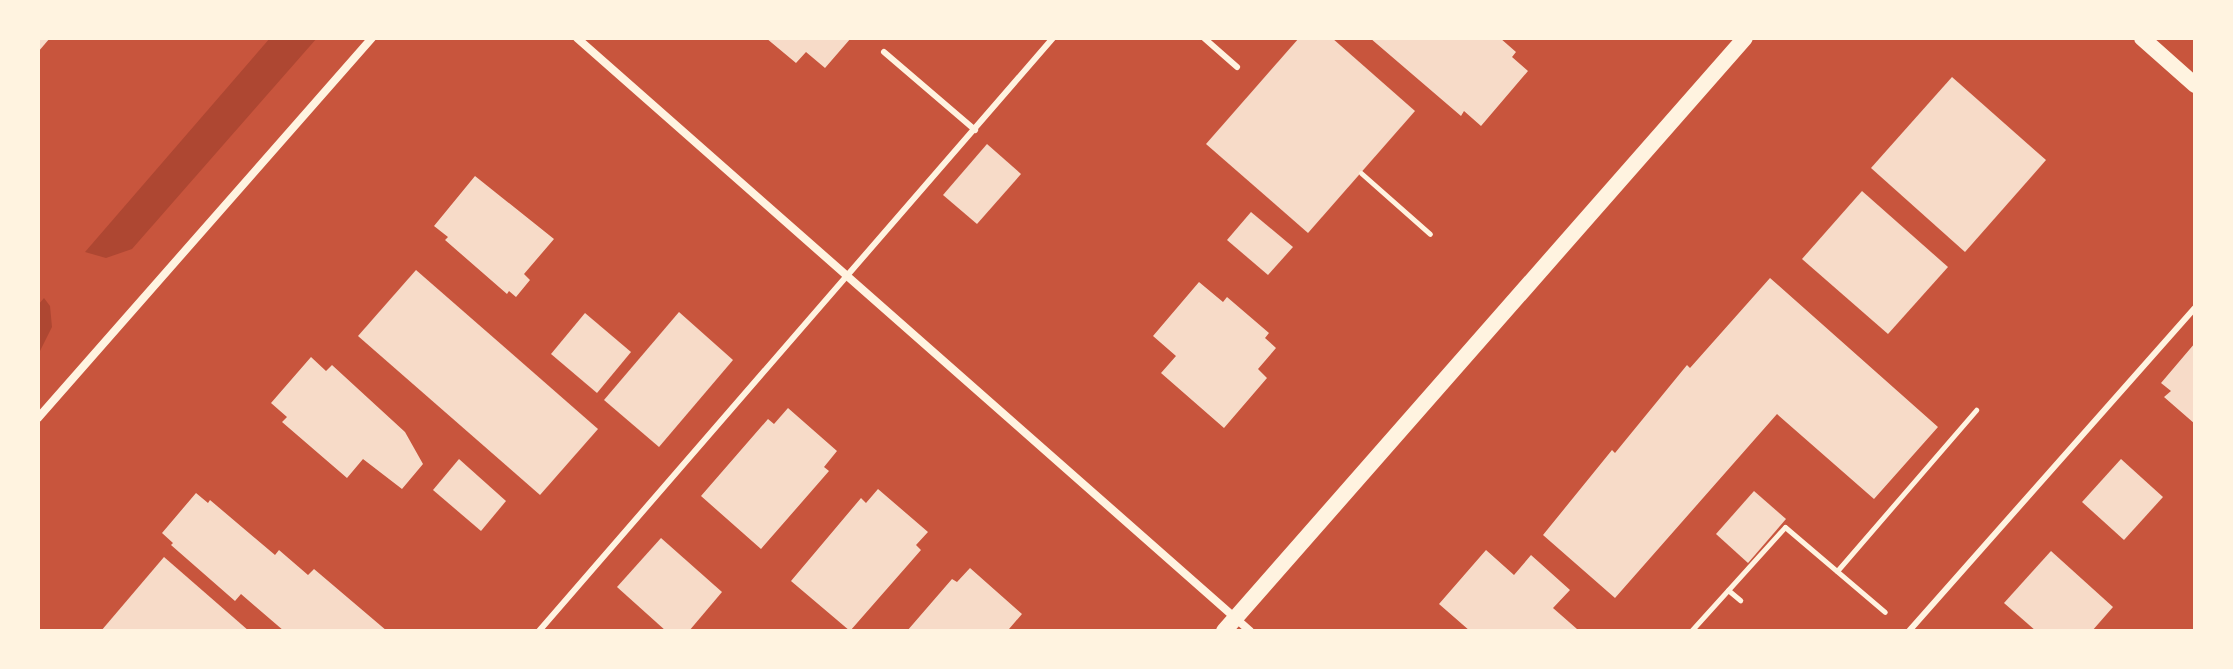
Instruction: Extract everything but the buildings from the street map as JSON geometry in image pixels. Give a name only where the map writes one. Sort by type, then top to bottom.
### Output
[{"type":"main road","points":[[1230,625],[1745,38]]},
{"type":"main road","points":[[2142,38],[2195,85]]},
{"type":"street","points":[[38,418],[372,38]]},
{"type":"street","points":[[577,38],[848,277],[1230,625],[1250,631]]},
{"type":"lane","points":[[539,631],[1053,38]]},
{"type":"lane","points":[[1204,38],[1237,67]]},
{"type":"lane","points":[[884,52],[975,130]]},
{"type":"lane","points":[[1909,631],[2195,308]]},
{"type":"path","points":[[1361,173],[1430,234]]},
{"type":"path","points":[[1837,571],[1976,410]]},
{"type":"path","points":[[1691,631],[1785,527],[1894,619]]},
{"type":"path","points":[[1728,590],[1740,600]]},
{"type":"shaded area","points":[[270,38],[317,38],[132,249],[106,258],[85,252]]},
{"type":"shaded area","points":[[44,298],[50,306],[52,327],[38,355],[38,305]]}]
